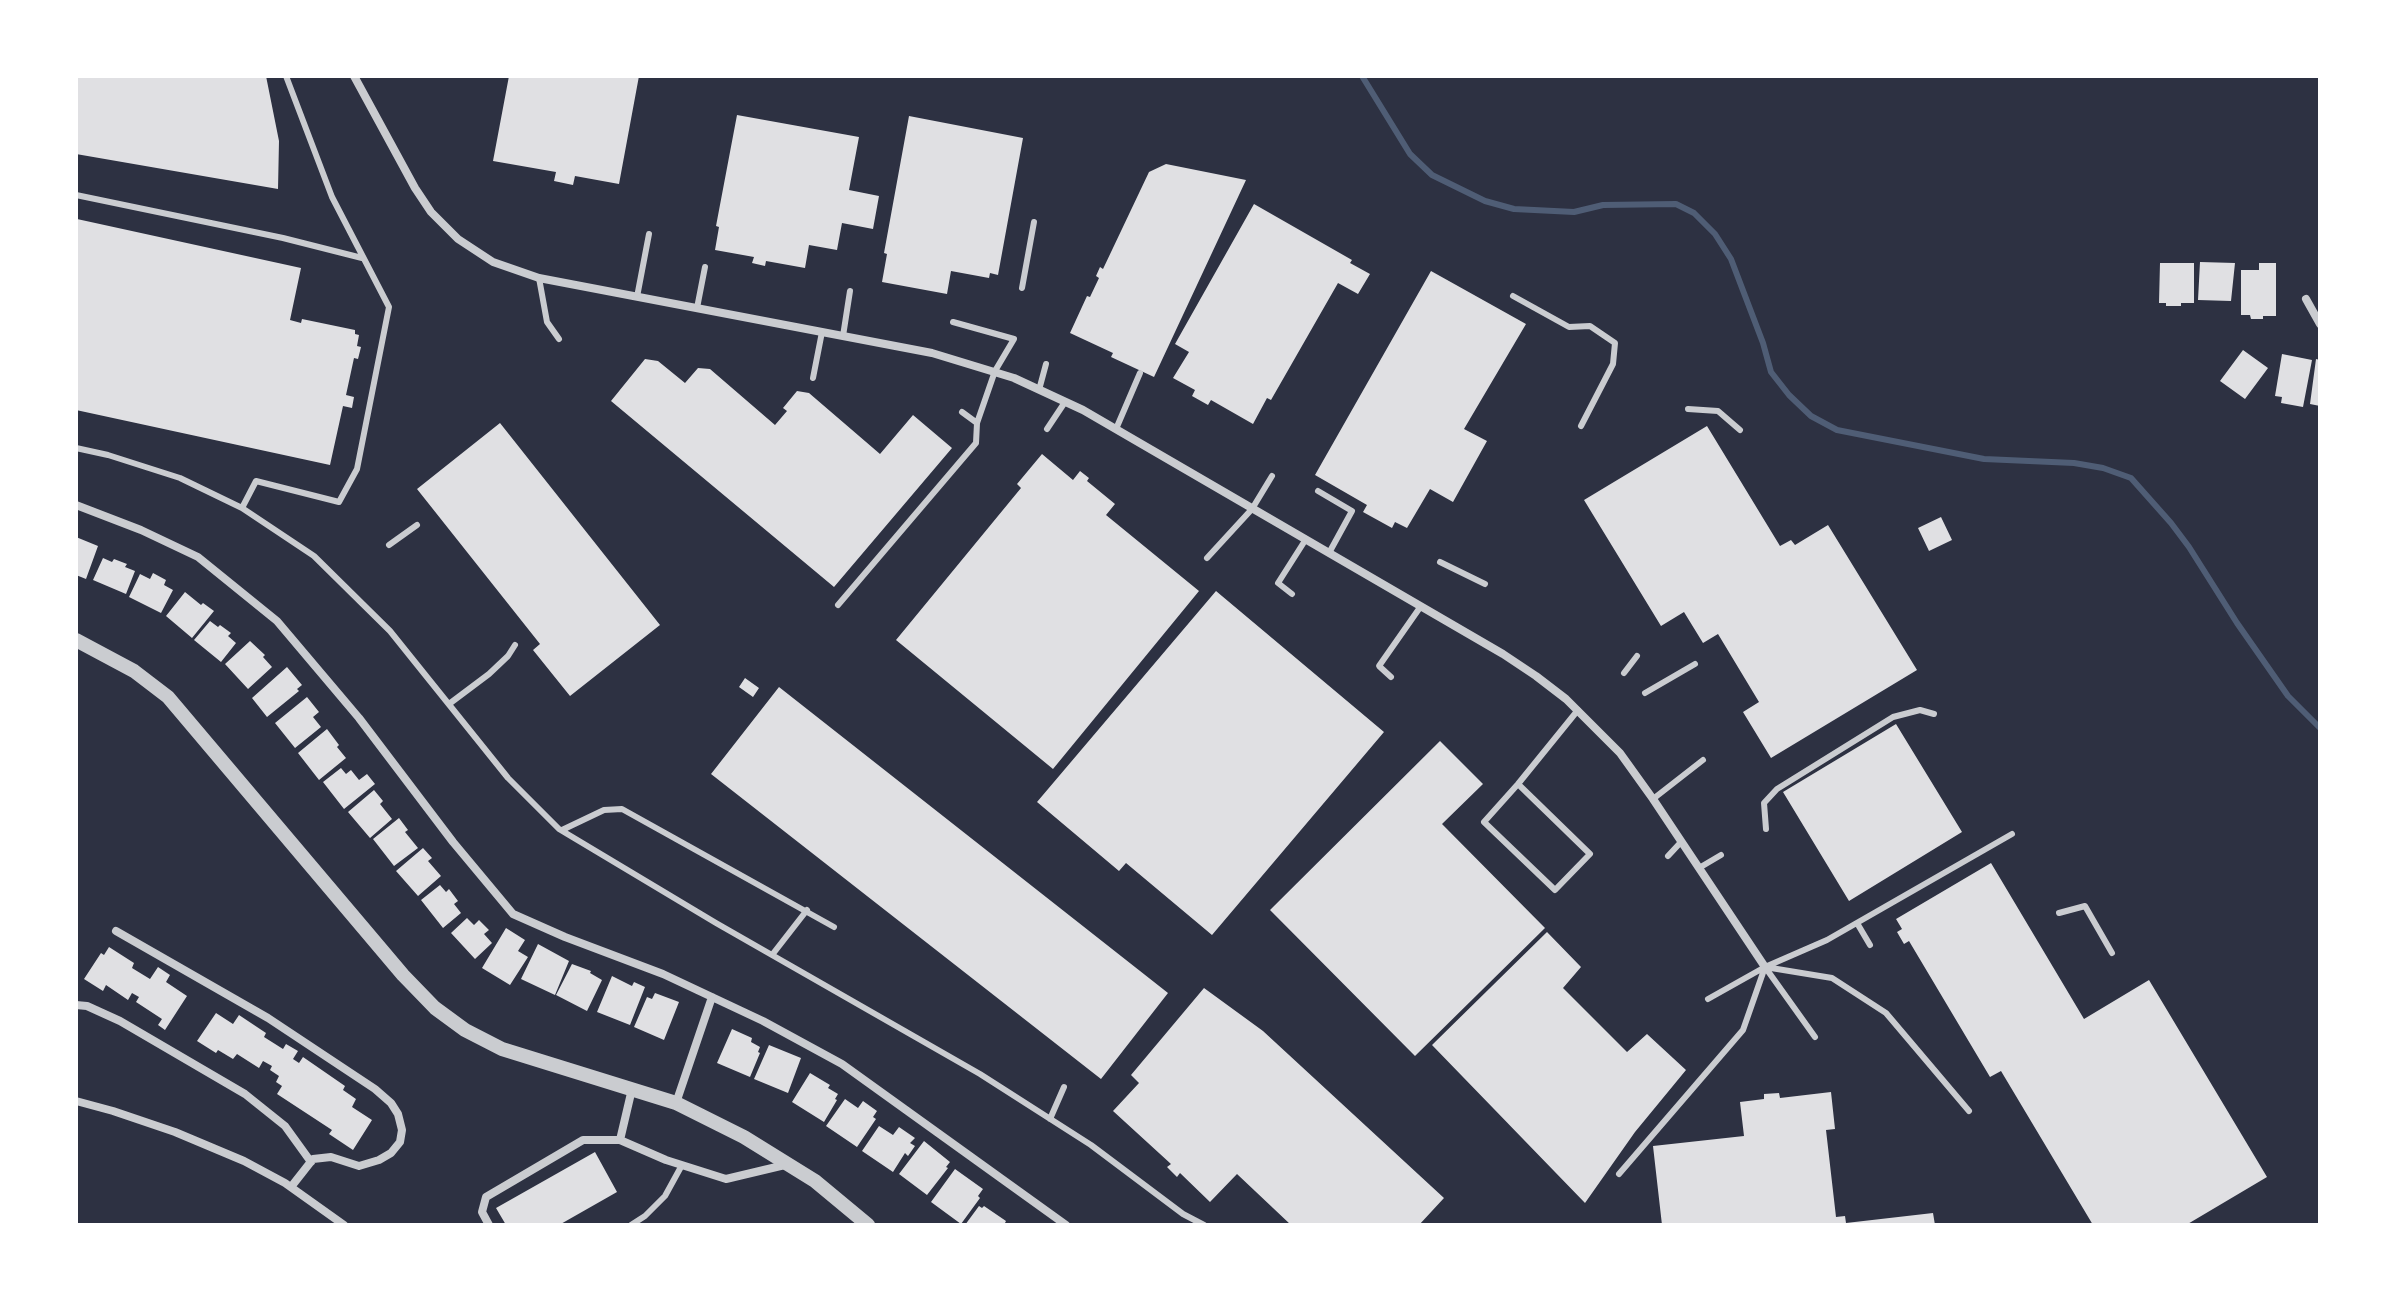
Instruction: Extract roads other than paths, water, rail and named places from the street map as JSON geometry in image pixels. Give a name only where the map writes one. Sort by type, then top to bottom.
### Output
[{"type":"street","points":[[354,76],[431,212],[458,239],[493,262],[539,278],[932,353],[995,371],[1116,429],[1536,676],[1578,710],[1620,753],[1765,967]]},
{"type":"street","points":[[2306,299],[2320,324]]},
{"type":"street","points":[[76,505],[141,530],[198,557],[277,621],[359,718],[453,842],[513,914],[663,974],[763,1021],[842,1064],[1066,1225]]},
{"type":"street","points":[[76,640],[134,671],[168,697],[403,975],[435,1008],[465,1030],[502,1049],[676,1103],[744,1137],[815,1181],[868,1225]]},
{"type":"street","points":[[116,931],[268,1018],[375,1089],[391,1103],[402,1130],[400,1142],[391,1153],[359,1166],[331,1157],[313,1159],[291,1187]]},
{"type":"street","points":[[676,1103],[712,997]]},
{"type":"street","points":[[76,1005],[87,1006],[120,1021],[245,1094],[285,1126],[311,1162]]},
{"type":"street","points":[[620,1140],[632,1088]]},
{"type":"street","points":[[76,1101],[175,1132],[244,1161],[291,1187],[344,1225]]},
{"type":"street","points":[[489,1225],[482,1212],[486,1197],[583,1140],[620,1140],[726,1179],[790,1164]]},
{"type":"lane","points":[[242,508],[256,481],[339,502],[357,469],[389,307],[332,197],[286,76]]},
{"type":"lane","points":[[76,195],[283,238],[362,258]]},
{"type":"lane","points":[[1022,288],[1034,222]]},
{"type":"lane","points":[[637,297],[649,234]]},
{"type":"lane","points":[[697,308],[705,267]]},
{"type":"lane","points":[[539,278],[547,322],[559,339]]},
{"type":"lane","points":[[843,336],[850,291]]},
{"type":"lane","points":[[1513,296],[1569,327],[1590,326],[1615,343],[1613,364],[1581,426]]},
{"type":"lane","points":[[838,605],[976,443],[977,423],[995,371],[1014,339],[953,322]]},
{"type":"lane","points":[[813,378],[822,332]]},
{"type":"lane","points":[[1039,390],[1046,364]]},
{"type":"lane","points":[[1116,429],[1140,373]]},
{"type":"lane","points":[[1047,429],[1065,402]]},
{"type":"lane","points":[[1688,409],[1718,411],[1740,430]]},
{"type":"lane","points":[[962,412],[977,423]]},
{"type":"lane","points":[[76,448],[180,478],[242,508],[314,556],[390,631],[508,778],[562,830],[980,1074],[1091,1145],[1183,1214],[1204,1225]]},
{"type":"lane","points":[[1207,558],[1252,509],[1272,476]]},
{"type":"lane","points":[[1318,491],[1352,511],[1329,553]]},
{"type":"lane","points":[[389,545],[417,525]]},
{"type":"lane","points":[[1292,594],[1278,583],[1306,539]]},
{"type":"lane","points":[[1440,562],[1485,584]]},
{"type":"lane","points":[[1391,677],[1379,666],[1421,606]]},
{"type":"lane","points":[[449,704],[489,674],[515,645]]},
{"type":"lane","points":[[1624,673],[1637,656]]},
{"type":"lane","points":[[1645,693],[1695,664]]},
{"type":"lane","points":[[1518,784],[1590,854],[1555,890],[1484,822],[1578,710]]},
{"type":"lane","points":[[1766,829],[1764,803],[1777,789],[1893,717],[1920,710],[1934,714]]},
{"type":"lane","points":[[1653,799],[1703,760]]},
{"type":"lane","points":[[562,830],[604,810],[622,809],[834,927]]},
{"type":"lane","points":[[1708,999],[1765,967],[1827,940],[2012,834]]},
{"type":"lane","points":[[1668,856],[1681,842]]},
{"type":"lane","points":[[1699,868],[1721,855]]},
{"type":"lane","points":[[2059,913],[2085,906],[2112,953]]},
{"type":"lane","points":[[772,955],[807,910]]},
{"type":"lane","points":[[1857,923],[1870,945]]},
{"type":"lane","points":[[1765,967],[1815,1037]]},
{"type":"lane","points":[[1765,967],[1832,978],[1886,1013],[1969,1111]]},
{"type":"lane","points":[[1619,1174],[1743,1030],[1765,967]]},
{"type":"lane","points":[[1050,1119],[1064,1087]]},
{"type":"lane","points":[[631,1225],[665,1196],[682,1165]]},
{"type":"waterway","points":[[1362,76],[1410,154],[1432,175],[1485,201],[1514,209],[1574,212],[1603,205],[1676,204],[1694,213],[1715,234],[1731,259],[1771,372],[1811,416],[1837,430],[1984,459],[2074,463],[2103,468],[2131,478],[2189,547],[2288,696],[2320,728]]}]
